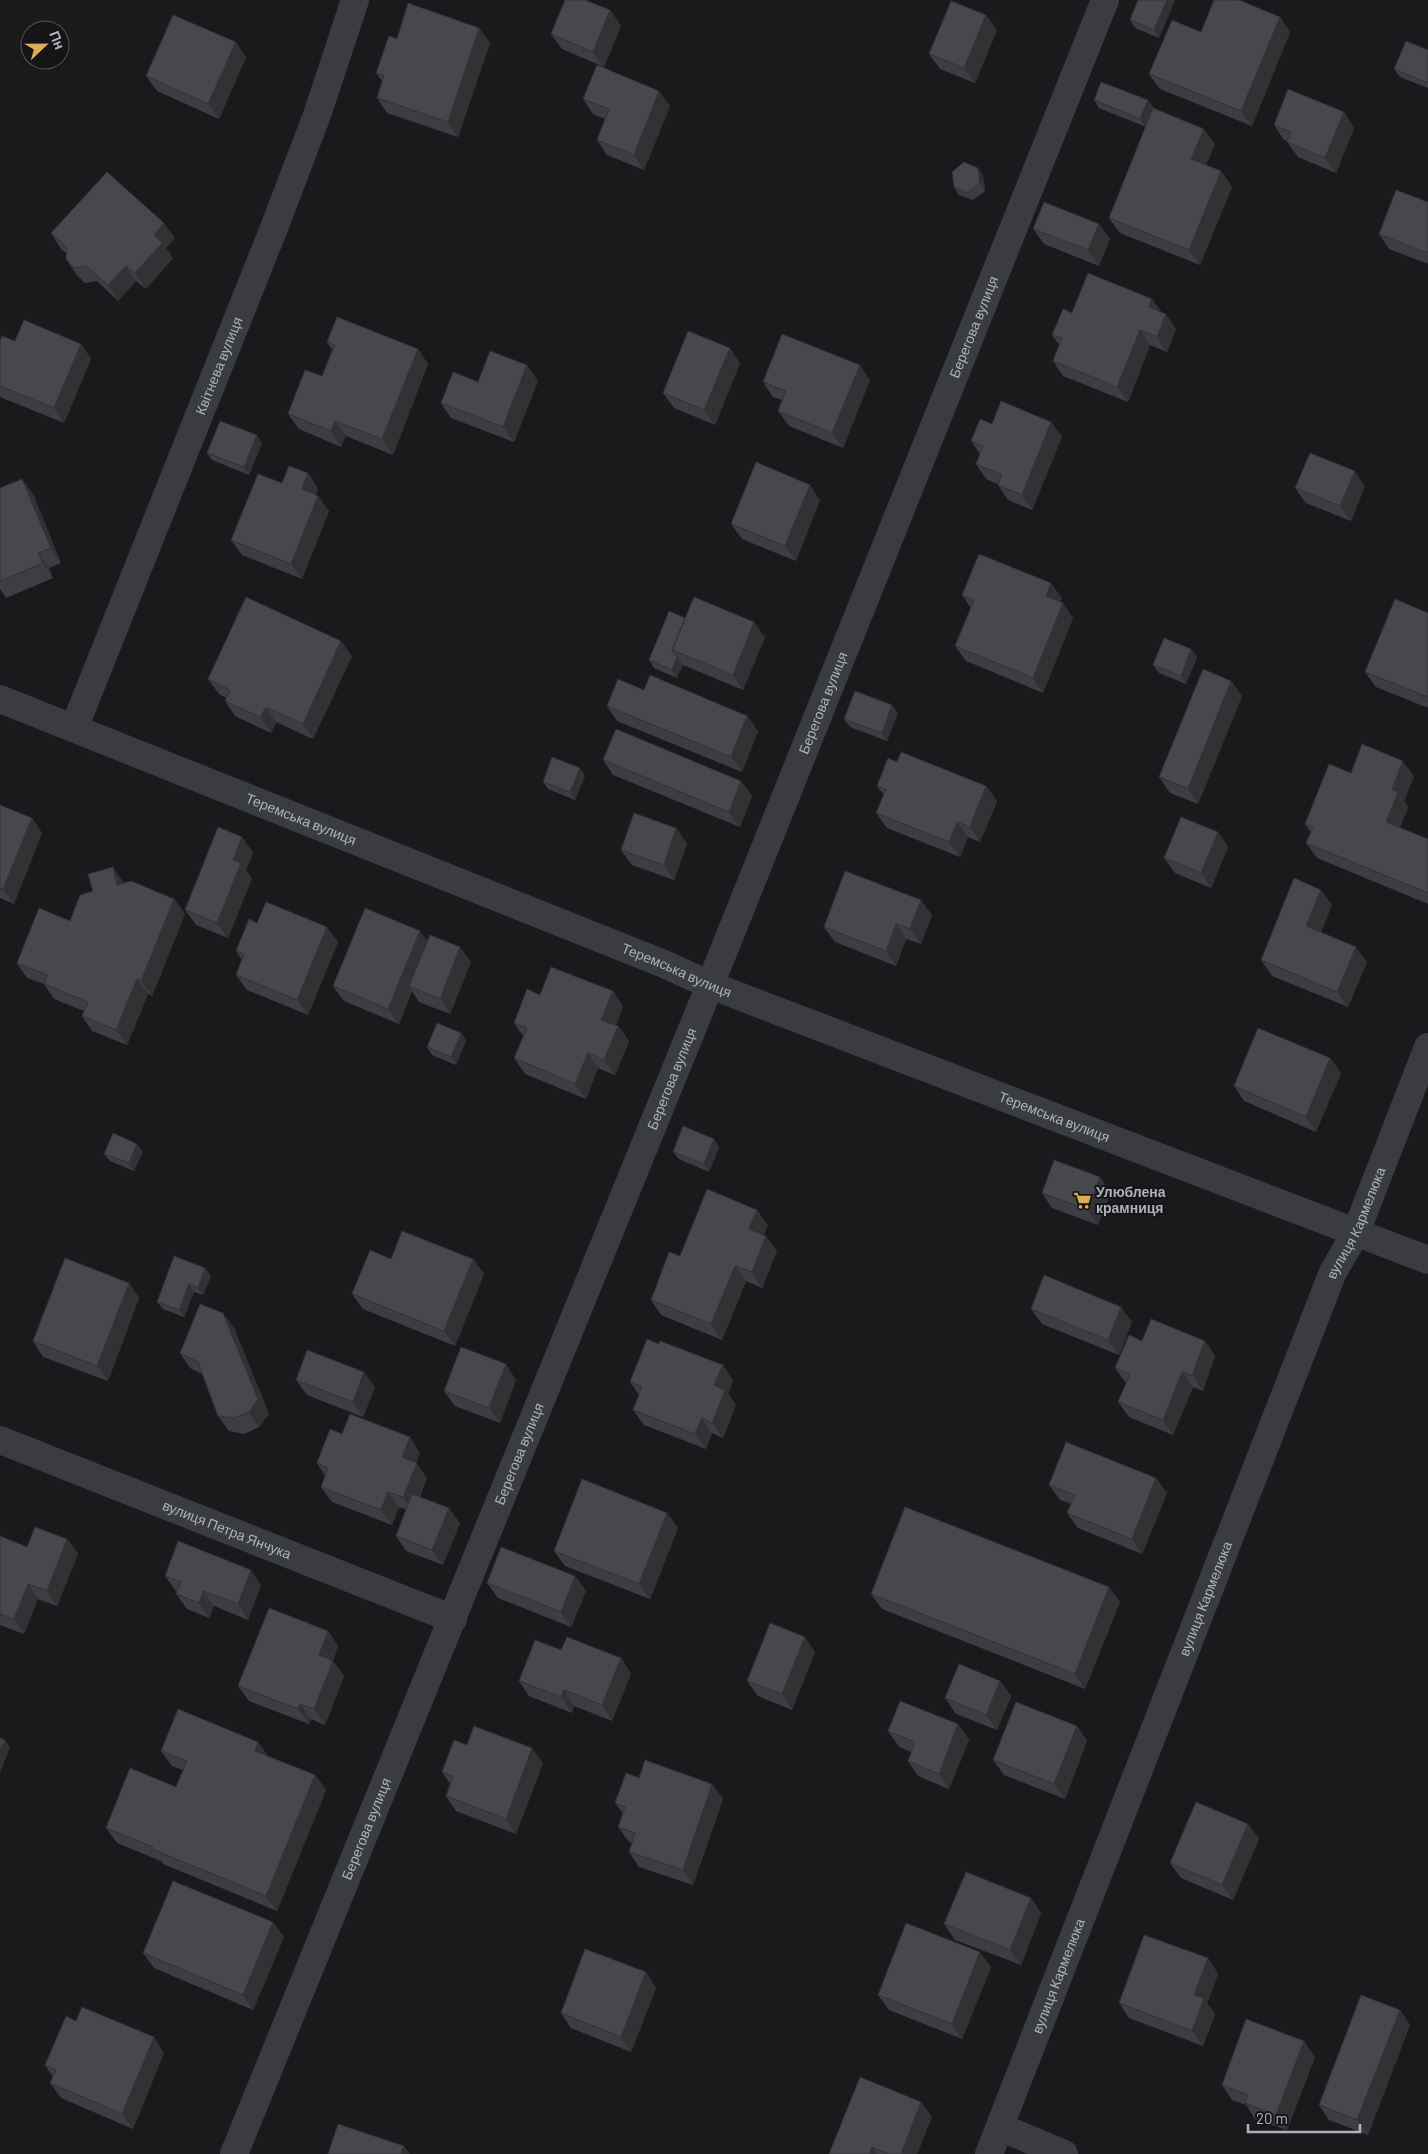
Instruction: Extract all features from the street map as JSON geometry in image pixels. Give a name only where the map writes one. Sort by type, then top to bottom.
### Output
[{"type":"street","name":"Квітнева вулиця","points":[[74,728],[274,228],[317,115],[355,0]]},
{"type":"street","name":"Берегова вулиця","points":[[234,2154],[710,985],[1104,0]]},
{"type":"street","name":"Теремська вулиця","points":[[0,699],[655,960],[710,985],[1428,1260]]},
{"type":"street","name":"вулиця Кармелюка","points":[[989,2154],[1333,1272],[1356,1232],[1428,1047]]},
{"type":"street","name":"вулиця Петра Янчука","points":[[0,1440],[452,1619]]},
{"type":"street","points":[[1000,2127],[1064,2154]]},
{"type":"building","points":[[565,0],[585,0],[610,10],[593,52],[551,34]]},
{"type":"building","points":[[1138,0],[1167,0],[1154,30],[1130,20]]},
{"type":"building","points":[[1214,0],[1239,0],[1280,17],[1241,111],[1149,74],[1172,20],[1201,32]]},
{"type":"building","points":[[951,1],[986,15],[964,68],[929,54]]},
{"type":"building","points":[[408,3],[479,28],[448,122],[377,98],[384,76],[376,73],[389,36],[397,39]]},
{"type":"building","points":[[173,15],[236,42],[208,104],[146,76]]},
{"type":"building","points":[[1406,41],[1428,50],[1428,83],[1394,69]]},
{"type":"building","points":[[597,65],[659,91],[634,155],[597,140],[609,109],[583,99]]},
{"type":"building","points":[[1101,82],[1148,100],[1140,119],[1094,100]]},
{"type":"building","points":[[1288,89],[1344,112],[1325,158],[1287,142],[1291,132],[1274,125]]},
{"type":"building","points":[[1153,108],[1204,129],[1191,159],[1221,171],[1189,250],[1109,218]]},
{"type":"building","points":[[964,162],[978,168],[980,183],[968,193],[954,187],[952,172]]},
{"type":"building","points":[[107,172],[164,223],[154,235],[162,243],[135,273],[126,266],[108,285],[86,266],[74,268],[66,259],[67,248],[51,233]]},
{"type":"building","points":[[1396,190],[1428,202],[1427,253],[1379,234]]},
{"type":"building","points":[[1044,202],[1099,224],[1088,250],[1033,229]]},
{"type":"building","points":[[1088,273],[1152,299],[1149,307],[1166,314],[1157,337],[1140,330],[1117,387],[1053,361],[1062,338],[1052,335],[1063,309],[1072,313]]},
{"type":"building","points":[[337,317],[418,349],[382,439],[335,421],[331,431],[288,414],[305,370],[322,376],[335,345],[327,342]]},
{"type":"building","points":[[24,320],[81,344],[54,408],[0,386],[0,341],[2,336],[15,341]]},
{"type":"building","points":[[688,331],[730,348],[704,410],[663,393]]},
{"type":"building","points":[[782,334],[860,365],[832,433],[778,411],[786,391],[763,382]]},
{"type":"building","points":[[490,351],[527,365],[503,427],[441,403],[453,372],[478,382]]},
{"type":"building","points":[[1001,401],[1051,422],[1022,495],[998,485],[1002,475],[976,464],[983,446],[971,441],[980,419],[992,424]]},
{"type":"building","points":[[220,421],[257,435],[244,467],[207,453]]},
{"type":"building","points":[[1310,453],[1355,471],[1340,506],[1295,488]]},
{"type":"building","points":[[756,462],[810,485],[785,546],[731,524]]},
{"type":"building","points":[[289,466],[308,473],[302,489],[318,496],[291,564],[231,540],[258,474],[282,483]]},
{"type":"building","points":[[22,479],[51,548],[38,553],[43,563],[0,581],[0,488]]},
{"type":"building","points":[[979,554],[1051,583],[1046,596],[1063,603],[1033,678],[955,646],[974,600],[962,595]]},
{"type":"building","points":[[246,597],[341,641],[303,724],[266,707],[260,717],[225,701],[230,690],[208,679]]},
{"type":"building","points":[[694,597],[754,622],[733,675],[672,650]]},
{"type":"building","points":[[1395,599],[1428,613],[1428,697],[1365,672]]},
{"type":"building","points":[[669,611],[685,618],[672,650],[677,657],[672,670],[649,660]]},
{"type":"building","points":[[1164,638],[1191,649],[1181,676],[1153,665]]},
{"type":"building","points":[[1203,669],[1231,681],[1188,789],[1159,777]]},
{"type":"building","points":[[650,675],[747,716],[731,757],[607,706],[618,679],[644,690]]},
{"type":"building","points":[[855,691],[892,705],[882,733],[844,719]]},
{"type":"building","points":[[616,729],[741,781],[729,812],[603,760]]},
{"type":"building","points":[[1362,744],[1403,761],[1392,790],[1398,792],[1386,822],[1428,839],[1428,893],[1306,843],[1313,828],[1305,824],[1329,764],[1351,773]]},
{"type":"building","points":[[901,752],[986,786],[970,827],[957,822],[949,842],[876,813],[886,789],[877,786],[888,758],[897,762]]},
{"type":"building","points":[[552,757],[580,768],[570,792],[543,782]]},
{"type":"building","points":[[0,805],[32,818],[3,889],[0,888]]},
{"type":"building","points":[[634,813],[676,828],[664,865],[621,850]]},
{"type":"building","points":[[1181,817],[1218,832],[1201,873],[1164,858]]},
{"type":"building","points":[[218,827],[242,837],[233,860],[241,863],[217,923],[185,910]]},
{"type":"building","points":[[113,867],[117,885],[131,881],[174,899],[141,981],[137,979],[116,1030],[82,1016],[88,1002],[44,984],[47,975],[17,963],[39,908],[70,921],[80,895],[93,891],[88,874]]},
{"type":"building","points":[[845,871],[921,900],[910,929],[896,924],[886,951],[824,927]]},
{"type":"building","points":[[1294,878],[1321,890],[1306,926],[1356,947],[1337,992],[1261,960]]},
{"type":"building","points":[[266,902],[327,927],[297,1000],[236,975],[244,954],[236,951],[249,919],[257,923]]},
{"type":"building","points":[[365,908],[420,931],[388,1009],[333,986]]},
{"type":"building","points":[[430,935],[460,947],[440,999],[409,986]]},
{"type":"building","points":[[551,967],[613,991],[601,1020],[618,1026],[604,1060],[588,1053],[575,1084],[514,1058],[527,1028],[514,1023],[527,989],[540,995]]},
{"type":"building","points":[[437,1023],[461,1033],[451,1057],[427,1047]]},
{"type":"building","points":[[1258,1028],[1330,1058],[1306,1117],[1234,1086]]},
{"type":"building","points":[[683,1126],[714,1139],[704,1164],[673,1152]]},
{"type":"building","points":[[113,1133],[137,1144],[129,1163],[104,1154]]},
{"type":"building","points":[[1054,1160],[1100,1177],[1088,1210],[1042,1193]]},
{"type":"building","points":[[707,1189],[757,1210],[749,1229],[766,1236],[752,1272],[735,1266],[711,1324],[651,1300],[669,1252],[680,1256]]},
{"type":"building","points":[[402,1231],[473,1259],[444,1331],[352,1294],[370,1250],[391,1259]]},
{"type":"building","points":[[174,1256],[205,1268],[198,1288],[189,1284],[179,1310],[157,1302]]},
{"type":"building","points":[[65,1258],[129,1283],[97,1366],[33,1341]]},
{"type":"building","points":[[1044,1275],[1121,1307],[1108,1340],[1031,1309]]},
{"type":"building","points":[[200,1304],[223,1313],[258,1399],[249,1412],[234,1418],[218,1416],[198,1362],[180,1353]]},
{"type":"building","points":[[1151,1319],[1205,1341],[1192,1375],[1182,1372],[1163,1420],[1118,1402],[1130,1374],[1115,1368],[1129,1335],[1142,1341]]},
{"type":"building","points":[[647,1339],[659,1344],[660,1341],[723,1365],[714,1385],[725,1390],[712,1423],[702,1418],[695,1434],[633,1410],[642,1387],[630,1382]]},
{"type":"building","points":[[461,1347],[506,1364],[489,1408],[444,1391]]},
{"type":"building","points":[[307,1350],[364,1372],[353,1402],[296,1380]]},
{"type":"building","points":[[350,1414],[410,1437],[402,1457],[417,1463],[403,1497],[388,1492],[381,1510],[321,1487],[328,1468],[317,1463],[330,1429],[342,1434]]},
{"type":"building","points":[[1066,1442],[1156,1478],[1132,1539],[1067,1513],[1075,1495],[1049,1485]]},
{"type":"building","points":[[582,1479],[667,1513],[639,1584],[554,1551]]},
{"type":"building","points":[[412,1494],[449,1508],[432,1550],[396,1536]]},
{"type":"building","points":[[905,1507],[1109,1587],[1075,1674],[871,1594]]},
{"type":"building","points":[[35,1527],[67,1539],[47,1591],[28,1584],[14,1619],[0,1614],[0,1536],[27,1547]]},
{"type":"building","points":[[178,1541],[251,1570],[238,1604],[203,1591],[199,1603],[176,1594],[181,1582],[165,1576]]},
{"type":"building","points":[[501,1547],[575,1576],[561,1612],[487,1583]]},
{"type":"building","points":[[269,1608],[328,1631],[319,1655],[333,1661],[314,1709],[300,1704],[298,1709],[238,1686]]},
{"type":"building","points":[[770,1623],[805,1637],[782,1694],[747,1681]]},
{"type":"building","points":[[567,1637],[621,1658],[602,1705],[564,1690],[561,1697],[519,1681],[535,1640],[561,1650]]},
{"type":"building","points":[[959,1664],[1000,1681],[986,1715],[945,1698]]},
{"type":"building","points":[[900,1701],[958,1724],[939,1774],[908,1761],[915,1742],[888,1731]]},
{"type":"building","points":[[1016,1702],[1077,1726],[1054,1784],[993,1760]]},
{"type":"building","points":[[178,1709],[258,1742],[255,1751],[315,1775],[266,1896],[106,1828],[130,1768],[176,1787],[187,1761],[161,1751]]},
{"type":"building","points":[[474,1726],[532,1748],[506,1819],[446,1796],[453,1776],[442,1772],[454,1740],[467,1745]]},
{"type":"building","points":[[0,1738],[5,1740],[0,1752]]},
{"type":"building","points":[[645,1760],[712,1784],[683,1870],[629,1852],[635,1833],[618,1827],[625,1807],[615,1803],[626,1773],[639,1778]]},
{"type":"building","points":[[1196,1802],[1248,1824],[1222,1885],[1170,1863]]},
{"type":"building","points":[[966,1872],[1031,1898],[1010,1950],[944,1924]]},
{"type":"building","points":[[173,1881],[273,1922],[243,1995],[143,1953]]},
{"type":"building","points":[[906,1923],[980,1952],[952,2024],[878,1995]]},
{"type":"building","points":[[1144,1935],[1208,1958],[1194,1995],[1204,1998],[1192,2031],[1119,2003]]},
{"type":"building","points":[[585,1949],[646,1972],[621,2037],[561,2013]]},
{"type":"building","points":[[1361,1995],[1400,2010],[1357,2120],[1319,2105]]},
{"type":"building","points":[[82,2007],[154,2037],[122,2114],[50,2083],[56,2070],[45,2065],[66,2016],[76,2021]]},
{"type":"building","points":[[1246,2019],[1304,2041],[1276,2115],[1245,2103],[1248,2095],[1222,2085]]},
{"type":"building","points":[[860,2077],[921,2102],[901,2154],[889,2154],[872,2147],[869,2154],[829,2154]]},
{"type":"building","points":[[338,2124],[404,2146],[401,2154],[328,2154]]},
{"type":"place","name":"Улюблена крамниця","points":[[1082,1200]]}]
